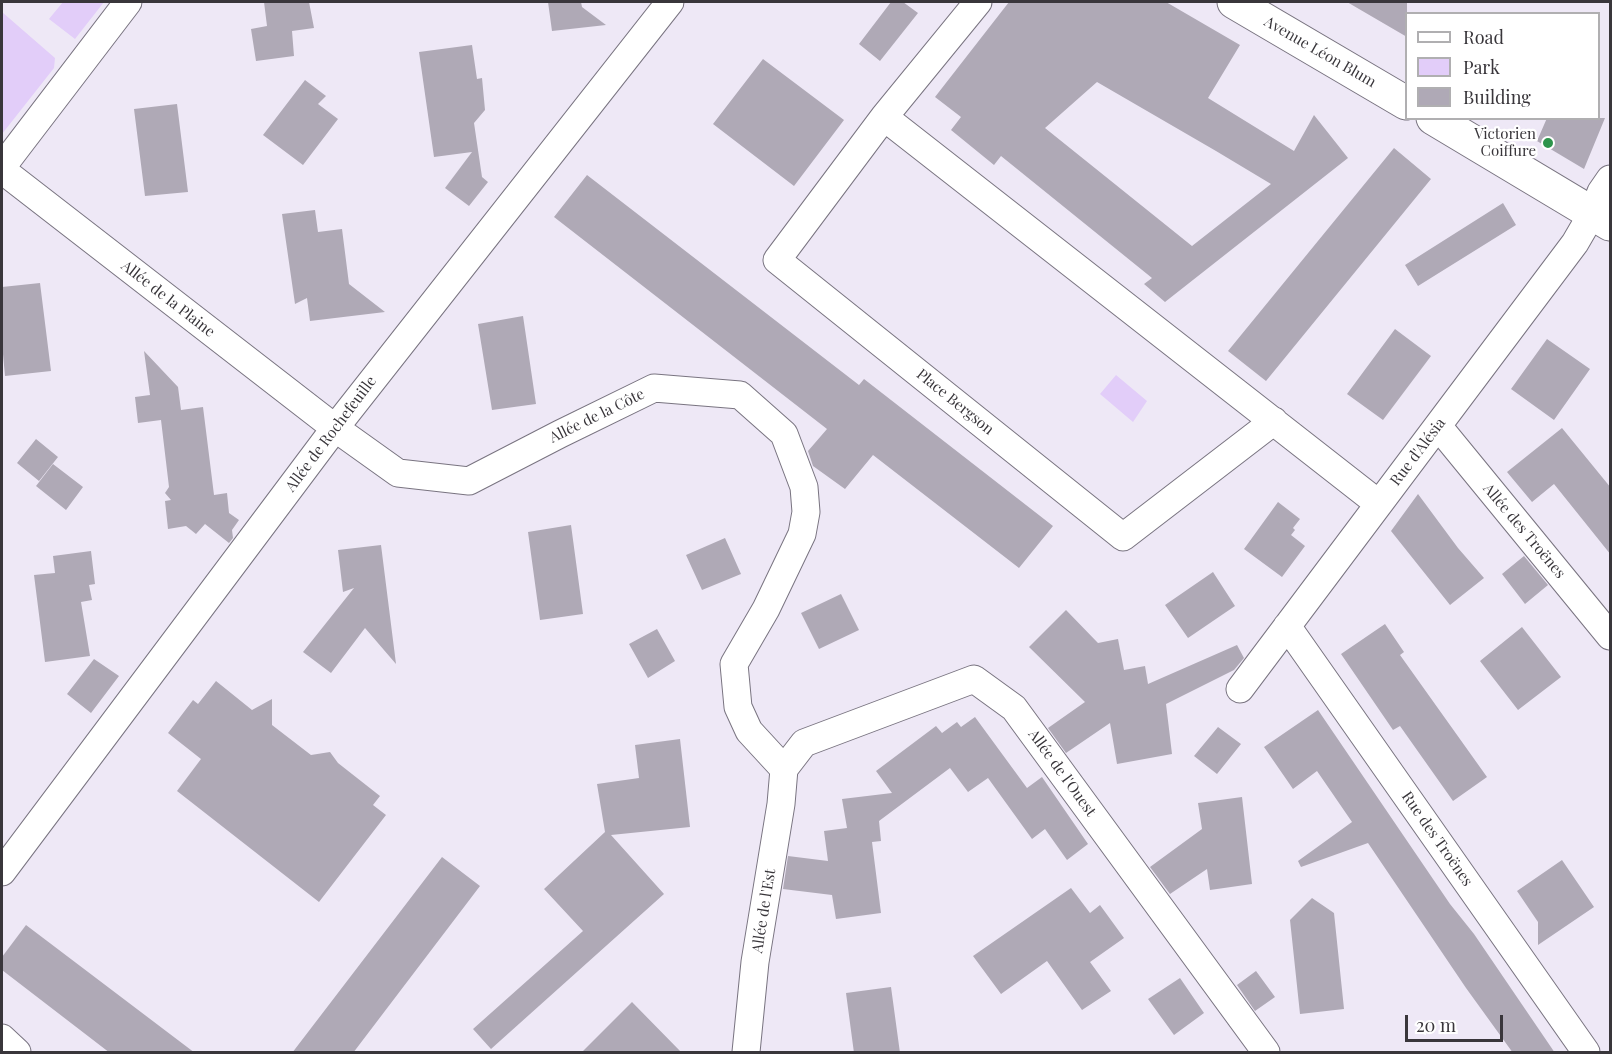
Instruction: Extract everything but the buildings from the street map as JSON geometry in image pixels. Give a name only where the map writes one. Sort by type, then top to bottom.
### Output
[{"type":"main road","name":"Avenue Léon Blum","points":[[1234,2],[1405,102]]},
{"type":"main road","points":[[1436,120],[1602,218]]},
{"type":"street","name":"Allée de la Plaine","points":[[128,2],[2,168],[335,428]]},
{"type":"street","name":"Allée de Rochefeuille","points":[[2,872],[335,428],[669,2]]},
{"type":"street","name":"Place Bergson","points":[[978,2],[884,117],[777,260],[1123,537],[1274,421]]},
{"type":"street","points":[[884,117],[1379,504]]},
{"type":"street","name":"Rue d'Alésia","points":[[1240,689],[1575,243],[1602,218],[1601,192],[1611,179]]},
{"type":"street","name":"Allée de la Côte","points":[[335,428],[398,473],[470,481],[654,388],[740,395],[784,434],[804,487],[806,512],[802,534],[766,609],[734,664],[738,707],[749,731],[784,769]]},
{"type":"street","name":"Allée des Troënes","points":[[1438,426],[1611,636]]},
{"type":"street","name":"Rue des Troënes","points":[[1287,626],[1586,1053]]},
{"type":"street","name":"Allée de l'Ouest","points":[[784,769],[804,743],[974,679],[1014,708],[1266,1053]]},
{"type":"street","name":"Allée de l'Est","points":[[746,1053],[755,962],[781,804],[784,769]]},
{"type":"street","points":[[2,1038],[17,1053]]},
{"type":"green space","points":[[63,2],[104,2],[75,39],[49,19]]},
{"type":"green space","points":[[2,12],[55,58],[54,68],[2,134]]},
{"type":"green space","points":[[1116,375],[1147,401],[1133,422],[1100,394]]},
{"type":"place","name":"Victorien Coiffure","points":[[1548,143]]}]
